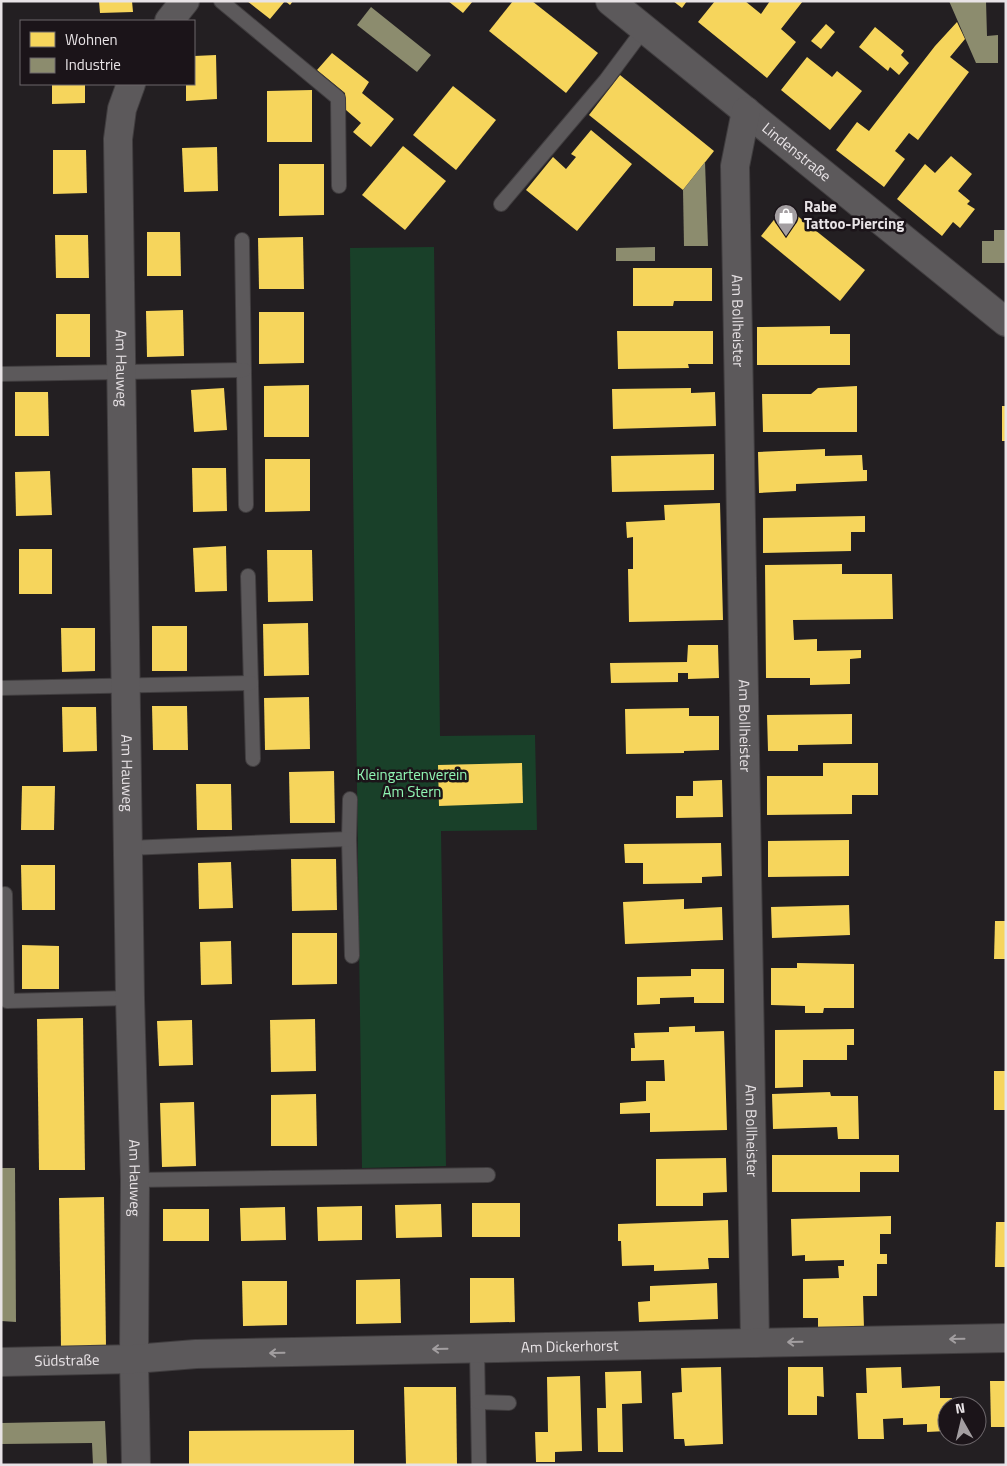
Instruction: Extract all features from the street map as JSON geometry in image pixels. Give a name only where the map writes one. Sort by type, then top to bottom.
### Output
[{"type":"street","points":[[170,20],[184,1]]},
{"type":"street","name":"Lindenstraße","points":[[610,1],[1006,322]]},
{"type":"street","name":"Am Hauweg","points":[[131,85],[122,109],[118,139],[130,998],[135,1180],[134,1359],[136,1465]]},
{"type":"street","name":"Am Bollheister","points":[[746,111],[735,166],[755,1343]]},
{"type":"street","name":"Am Dickerhorst","points":[[134,1359],[196,1354],[1006,1338]]},
{"type":"street","name":"Südstraße","points":[[1,1362],[134,1359]]},
{"type":"lane","points":[[221,1],[338,98],[340,186]]},
{"type":"lane","points":[[501,204],[606,80],[644,29]]},
{"type":"lane","points":[[242,240],[246,506]]},
{"type":"lane","points":[[1,374],[244,370]]},
{"type":"lane","points":[[248,576],[252,683],[252,760]]},
{"type":"lane","points":[[1,688],[252,683]]},
{"type":"lane","points":[[350,799],[349,839],[352,956]]},
{"type":"lane","points":[[128,848],[349,839]]},
{"type":"lane","points":[[5,894],[7,1001],[130,998]]},
{"type":"lane","points":[[135,1180],[488,1175]]},
{"type":"lane","points":[[477,1349],[479,1465]]},
{"type":"lane","points":[[478,1402],[509,1403]]},
{"type":"green space","name":"Kleingartenverein Am Stern","points":[[434,247],[440,736],[535,735],[537,830],[441,831],[446,1166],[362,1168],[350,248]]},
{"type":"building: Wohnen","points":[[99,1],[132,1],[133,12],[100,13]]},
{"type":"building: Wohnen","points":[[247,1],[285,1],[270,19]]},
{"type":"building: Wohnen","points":[[285,1],[293,1],[290,5]]},
{"type":"building: Wohnen","points":[[448,1],[473,1],[463,13]]},
{"type":"building: Wohnen","points":[[513,1],[532,1],[598,53],[566,93],[489,31]]},
{"type":"building: Wohnen","points":[[673,1],[687,1],[682,8]]},
{"type":"building: Wohnen","points":[[715,1],[745,1],[761,14],[770,1],[803,1],[781,29],[796,42],[767,78],[698,22]]},
{"type":"building: Wohnen","points":[[957,22],[965,39],[950,57],[969,72],[918,140],[909,133],[895,151],[905,159],[884,187],[836,150],[857,122],[869,131],[935,46]]},
{"type":"building: Wohnen","points":[[826,24],[835,32],[821,49],[811,41]]},
{"type":"building: Wohnen","points":[[875,27],[904,51],[901,55],[909,63],[899,75],[890,67],[888,71],[859,47]]},
{"type":"building: Wohnen","points":[[332,53],[369,82],[362,93],[394,119],[371,147],[353,132],[361,123],[346,110],[345,93],[317,70]]},
{"type":"building: Wohnen","points":[[216,55],[217,99],[186,101],[186,85],[195,85],[195,56]]},
{"type":"building: Wohnen","points":[[807,57],[832,77],[837,71],[862,91],[830,130],[781,90]]},
{"type":"building: Wohnen","points":[[620,75],[714,151],[683,190],[589,115]]},
{"type":"building: Wohnen","points":[[52,85],[85,85],[85,103],[52,104]]},
{"type":"building: Wohnen","points":[[453,86],[496,120],[456,170],[413,135]]},
{"type":"building: Wohnen","points":[[312,90],[312,142],[267,142],[267,91]]},
{"type":"building: Wohnen","points":[[591,130],[632,164],[577,231],[526,190],[553,157],[566,169],[576,157],[571,154]]},
{"type":"building: Wohnen","points":[[403,146],[446,181],[405,230],[362,195]]},
{"type":"building: Wohnen","points":[[217,147],[218,191],[184,192],[182,148]]},
{"type":"building: Wohnen","points":[[53,150],[86,150],[87,193],[53,194]]},
{"type":"building: Wohnen","points":[[951,156],[972,174],[958,191],[970,201],[967,204],[975,209],[960,228],[953,222],[942,236],[897,199],[925,164],[935,173]]},
{"type":"building: Wohnen","points":[[279,164],[324,164],[324,215],[279,216]]},
{"type":"building: Wohnen","points":[[785,206],[865,270],[840,301],[761,236]]},
{"type":"building: Wohnen","points":[[147,232],[180,232],[181,276],[147,276]]},
{"type":"building: Wohnen","points":[[55,235],[88,235],[89,278],[56,278]]},
{"type":"building: Wohnen","points":[[303,237],[304,289],[259,289],[258,238]]},
{"type":"building: Wohnen","points":[[633,268],[712,268],[712,301],[674,301],[673,306],[633,306]]},
{"type":"building: Wohnen","points":[[183,310],[184,356],[147,357],[146,311]]},
{"type":"building: Wohnen","points":[[259,312],[304,312],[304,363],[259,364]]},
{"type":"building: Wohnen","points":[[56,314],[90,314],[90,357],[56,357]]},
{"type":"building: Wohnen","points":[[830,326],[830,334],[850,334],[850,365],[757,365],[757,327]]},
{"type":"building: Wohnen","points":[[617,331],[713,331],[713,364],[688,364],[689,368],[618,369]]},
{"type":"building: Wohnen","points":[[309,385],[309,437],[264,437],[264,386]]},
{"type":"building: Wohnen","points":[[857,386],[857,432],[763,432],[762,394],[811,394],[818,388]]},
{"type":"building: Wohnen","points":[[224,388],[227,430],[194,432],[191,390]]},
{"type":"building: Wohnen","points":[[691,388],[691,393],[715,392],[716,426],[613,429],[612,389]]},
{"type":"building: Wohnen","points":[[15,392],[48,392],[49,436],[15,436]]},
{"type":"building: Wohnen","points":[[1002,406],[1006,406],[1006,441],[1002,441]]},
{"type":"building: Wohnen","points":[[825,449],[825,456],[862,455],[863,470],[867,470],[867,481],[796,484],[796,491],[759,493],[758,452]]},
{"type":"building: Wohnen","points":[[714,454],[714,490],[612,492],[611,456]]},
{"type":"building: Wohnen","points":[[265,459],[310,459],[310,511],[265,512]]},
{"type":"building: Wohnen","points":[[192,468],[226,468],[227,511],[193,512]]},
{"type":"building: Wohnen","points":[[50,471],[52,515],[16,516],[15,472]]},
{"type":"building: Wohnen","points":[[720,503],[723,620],[629,622],[628,569],[633,569],[633,537],[627,538],[626,522],[665,520],[664,505]]},
{"type":"building: Wohnen","points":[[865,516],[865,532],[851,532],[851,551],[763,553],[763,518]]},
{"type":"building: Wohnen","points":[[226,546],[227,591],[195,592],[193,548]]},
{"type":"building: Wohnen","points":[[19,549],[52,549],[52,594],[19,594]]},
{"type":"building: Wohnen","points":[[267,550],[312,550],[313,601],[268,602]]},
{"type":"building: Wohnen","points":[[842,564],[842,574],[892,574],[893,619],[793,620],[794,640],[817,639],[817,651],[861,650],[861,658],[850,659],[850,684],[810,685],[810,678],[766,678],[765,565]]},
{"type":"building: Wohnen","points":[[308,623],[309,675],[264,676],[263,624]]},
{"type":"building: Wohnen","points":[[152,626],[187,626],[187,671],[152,671]]},
{"type":"building: Wohnen","points":[[61,628],[95,628],[95,671],[62,672]]},
{"type":"building: Wohnen","points":[[688,645],[718,645],[719,678],[688,679],[688,673],[678,673],[678,682],[611,683],[610,663],[687,662]]},
{"type":"building: Wohnen","points":[[309,697],[310,749],[265,750],[264,698]]},
{"type":"building: Wohnen","points":[[152,706],[187,706],[188,750],[153,750]]},
{"type":"building: Wohnen","points":[[62,707],[96,707],[97,751],[63,752]]},
{"type":"building: Wohnen","points":[[689,708],[689,716],[719,716],[719,750],[626,754],[625,709]]},
{"type":"building: Wohnen","points":[[852,714],[852,744],[798,745],[798,751],[768,751],[767,715]]},
{"type":"building: Wohnen","points":[[522,763],[523,803],[439,806],[438,765]]},
{"type":"building: Wohnen","points":[[823,763],[878,763],[878,795],[852,795],[852,814],[767,815],[767,776],[823,776]]},
{"type":"building: Wohnen","points":[[334,771],[335,823],[290,823],[289,772]]},
{"type":"building: Wohnen","points":[[722,780],[723,817],[676,818],[676,796],[693,796],[693,781]]},
{"type":"building: Wohnen","points":[[196,784],[231,784],[232,830],[197,830]]},
{"type":"building: Wohnen","points":[[22,786],[55,786],[54,830],[21,830]]},
{"type":"building: Wohnen","points":[[849,840],[849,876],[768,877],[768,841]]},
{"type":"building: Wohnen","points":[[721,843],[722,876],[702,877],[702,883],[643,884],[643,863],[625,863],[624,844]]},
{"type":"building: Wohnen","points":[[291,859],[336,859],[337,910],[292,911]]},
{"type":"building: Wohnen","points":[[231,862],[233,908],[199,909],[198,863]]},
{"type":"building: Wohnen","points":[[21,865],[55,865],[55,910],[22,910]]},
{"type":"building: Wohnen","points":[[684,899],[684,909],[722,907],[723,940],[625,944],[623,902]]},
{"type":"building: Wohnen","points":[[849,905],[850,935],[772,938],[771,907]]},
{"type":"building: Wohnen","points":[[995,921],[1006,921],[1006,959],[994,959]]},
{"type":"building: Wohnen","points":[[292,933],[337,933],[337,984],[292,985]]},
{"type":"building: Wohnen","points":[[231,941],[232,984],[201,985],[200,942]]},
{"type":"building: Wohnen","points":[[22,945],[59,946],[59,989],[22,989]]},
{"type":"building: Wohnen","points":[[797,963],[854,964],[854,1008],[824,1008],[823,1013],[805,1013],[805,1006],[771,1005],[771,968],[797,968]]},
{"type":"building: Wohnen","points":[[691,969],[724,969],[724,1003],[694,1003],[694,997],[660,998],[660,1004],[637,1005],[637,977],[691,976]]},
{"type":"building: Wohnen","points":[[83,1018],[85,1170],[39,1170],[37,1019]]},
{"type":"building: Wohnen","points":[[315,1019],[316,1071],[271,1072],[270,1020]]},
{"type":"building: Wohnen","points":[[192,1020],[193,1065],[159,1066],[157,1021]]},
{"type":"building: Wohnen","points":[[695,1026],[695,1032],[724,1031],[727,1130],[650,1132],[650,1113],[620,1114],[620,1103],[646,1101],[646,1081],[665,1081],[664,1060],[631,1061],[631,1048],[635,1048],[634,1033],[669,1032],[669,1027]]},
{"type":"building: Wohnen","points":[[854,1029],[854,1045],[847,1045],[847,1060],[803,1060],[803,1087],[775,1088],[775,1030]]},
{"type":"building: Wohnen","points":[[994,1071],[1006,1071],[1006,1110],[994,1110]]},
{"type":"building: Wohnen","points":[[830,1092],[831,1096],[858,1096],[859,1139],[838,1139],[837,1127],[773,1129],[772,1094]]},
{"type":"building: Wohnen","points":[[316,1094],[317,1146],[271,1146],[271,1095]]},
{"type":"building: Wohnen","points":[[194,1102],[196,1166],[162,1167],[160,1103]]},
{"type":"building: Wohnen","points":[[772,1155],[899,1155],[899,1172],[860,1172],[860,1192],[772,1192]]},
{"type":"building: Wohnen","points":[[726,1158],[727,1192],[703,1193],[703,1206],[656,1206],[656,1159]]},
{"type":"building: Wohnen","points":[[104,1197],[106,1346],[61,1347],[59,1198]]},
{"type":"building: Wohnen","points":[[472,1203],[520,1203],[520,1237],[472,1237]]},
{"type":"building: Wohnen","points":[[441,1204],[442,1237],[396,1238],[395,1205]]},
{"type":"building: Wohnen","points":[[362,1206],[362,1240],[318,1241],[317,1207]]},
{"type":"building: Wohnen","points":[[285,1207],[286,1240],[241,1241],[240,1208]]},
{"type":"building: Wohnen","points":[[163,1209],[209,1209],[209,1241],[163,1241]]},
{"type":"building: Wohnen","points":[[891,1216],[891,1234],[880,1234],[880,1254],[887,1254],[887,1264],[877,1264],[877,1296],[863,1296],[864,1328],[818,1329],[818,1318],[803,1318],[803,1279],[839,1278],[838,1266],[844,1266],[844,1260],[805,1261],[805,1255],[792,1256],[791,1219]]},
{"type":"building: Wohnen","points":[[728,1220],[729,1258],[708,1258],[709,1269],[654,1271],[654,1265],[622,1266],[621,1241],[618,1241],[618,1224]]},
{"type":"building: Wohnen","points":[[996,1222],[1006,1222],[1006,1267],[995,1267]]},
{"type":"building: Wohnen","points":[[470,1278],[514,1278],[515,1322],[470,1323]]},
{"type":"building: Wohnen","points":[[400,1279],[401,1323],[356,1324],[356,1280]]},
{"type":"building: Wohnen","points":[[242,1281],[287,1281],[287,1325],[243,1326]]},
{"type":"building: Wohnen","points":[[717,1283],[718,1319],[639,1322],[638,1302],[650,1301],[650,1286]]},
{"type":"building: Wohnen","points":[[721,1367],[723,1444],[685,1446],[684,1439],[674,1439],[672,1393],[682,1392],[681,1368]]},
{"type":"building: Wohnen","points":[[788,1367],[823,1367],[824,1397],[817,1396],[817,1415],[788,1415]]},
{"type":"building: Wohnen","points":[[901,1367],[902,1388],[940,1386],[940,1396],[937,1396],[937,1432],[927,1432],[927,1424],[903,1425],[903,1418],[883,1419],[884,1439],[858,1439],[856,1393],[867,1393],[866,1368]]},
{"type":"building: Wohnen","points":[[641,1371],[642,1403],[622,1404],[623,1452],[598,1452],[597,1408],[606,1408],[605,1372]]},
{"type":"building: Wohnen","points":[[580,1376],[582,1451],[555,1452],[555,1462],[536,1462],[535,1432],[548,1432],[547,1377]]},
{"type":"building: Wohnen","points":[[990,1381],[1006,1381],[1006,1427],[991,1427]]},
{"type":"building: Wohnen","points":[[404,1387],[456,1387],[457,1465],[406,1465]]},
{"type":"building: Wohnen","points":[[354,1430],[354,1465],[189,1465],[189,1431]]},
{"type":"building: Industrie","points":[[949,1],[986,1],[987,36],[998,35],[998,63],[976,63]]},
{"type":"building: Industrie","points":[[371,7],[431,55],[417,72],[357,25]]},
{"type":"building: Industrie","points":[[705,162],[708,246],[684,246],[683,190]]},
{"type":"building: Industrie","points":[[994,230],[1006,230],[1006,263],[982,263],[982,241],[994,241]]},
{"type":"building: Industrie","points":[[655,247],[655,261],[616,261],[616,248]]},
{"type":"building: Industrie","points":[[1,1168],[15,1168],[16,1322],[1,1321]]},
{"type":"building: Industrie","points":[[105,1421],[107,1465],[93,1465],[92,1443],[1,1444],[1,1423]]},
{"type":"place","name":"Rabe Tattoo-Piercing","points":[[786,237]]}]
